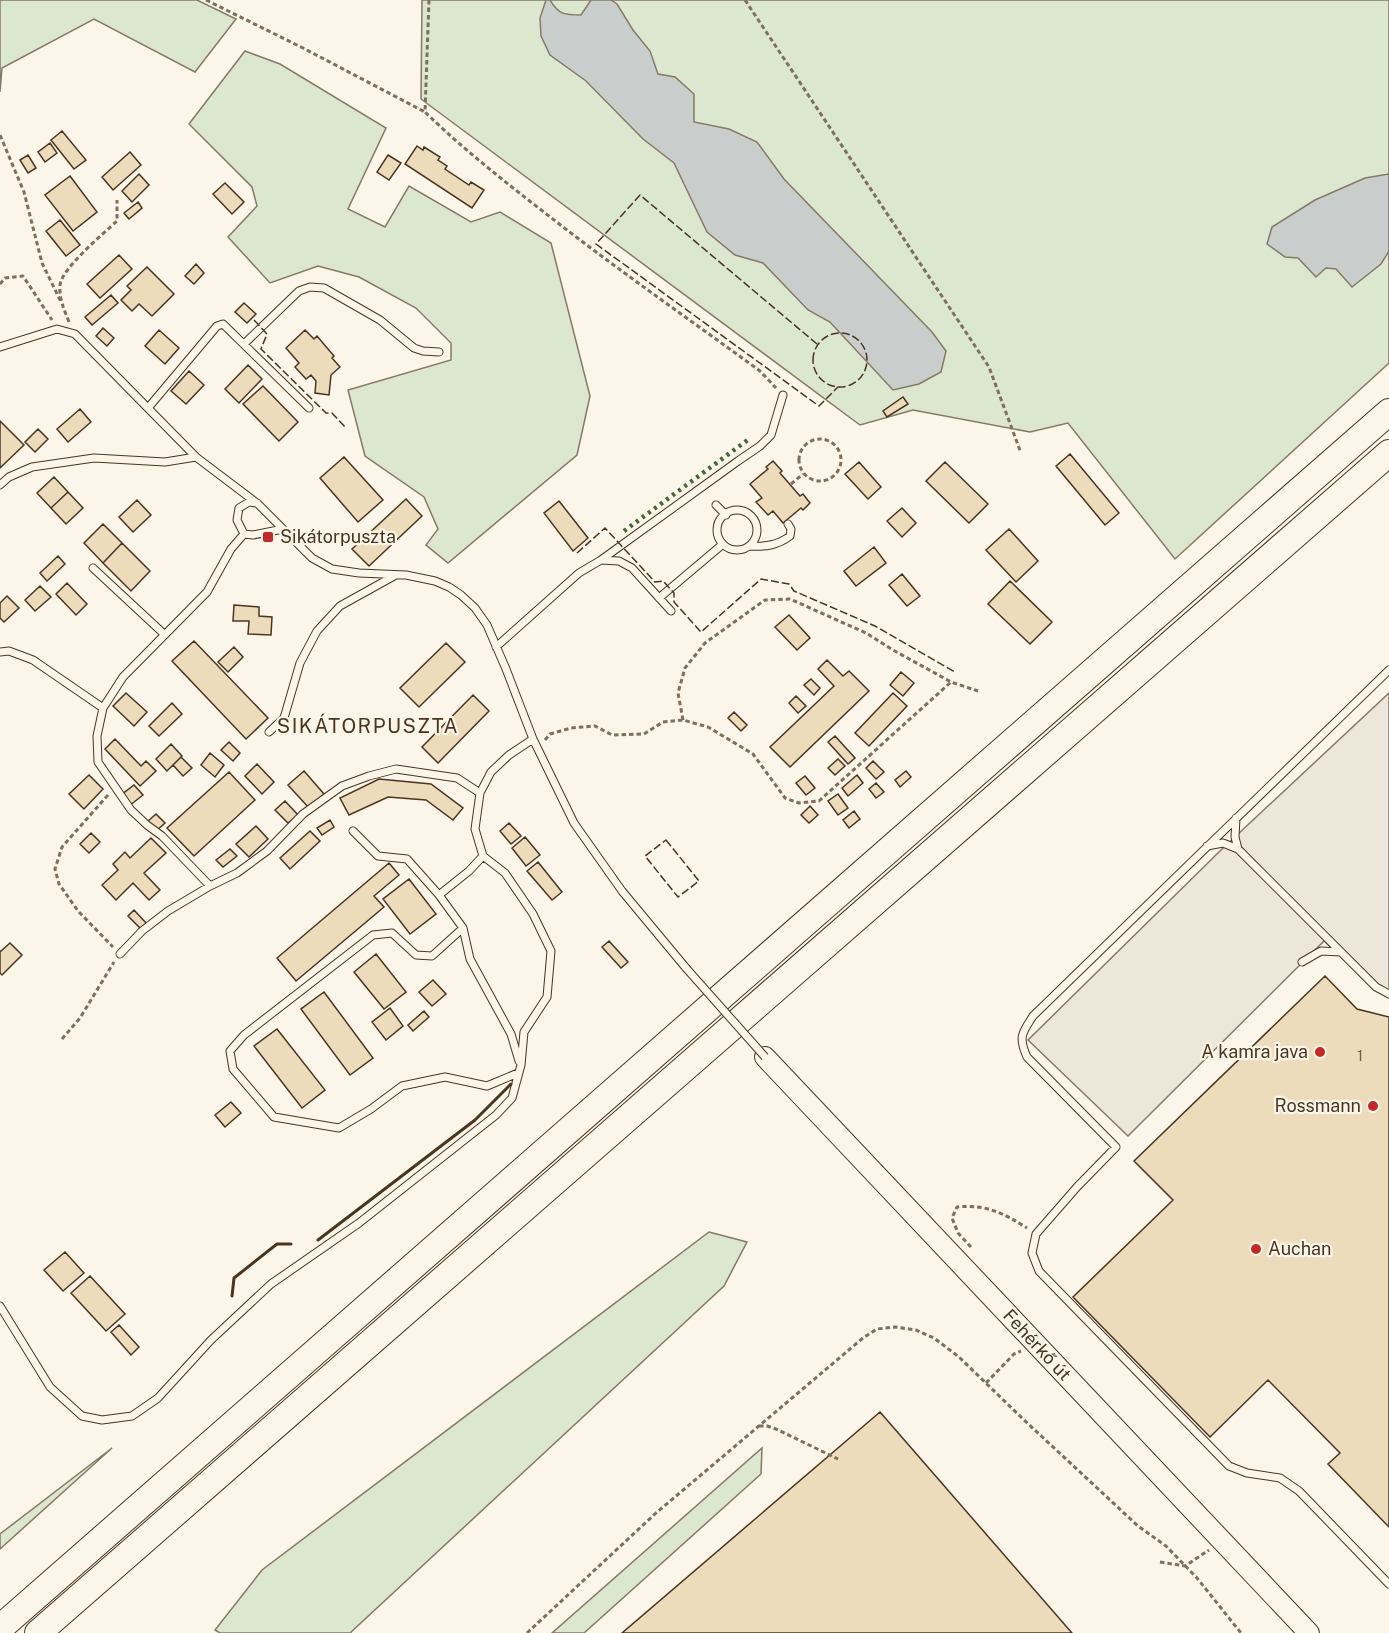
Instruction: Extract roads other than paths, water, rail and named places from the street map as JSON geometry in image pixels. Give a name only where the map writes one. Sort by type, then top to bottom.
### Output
[{"type":"highway","points":[[0,1628],[1389,412]]},
{"type":"highway","points":[[38,1633],[1389,453]]},
{"type":"highway","points":[[1365,474],[1389,459]]},
{"type":"street","name":"Fehérkő út","points":[[765,1058],[1309,1633]]},
{"type":"lane","points":[[244,344],[299,291],[310,287],[324,288],[380,320],[414,348],[439,352]]},
{"type":"lane","points":[[148,408],[217,326],[224,324],[309,408]]},
{"type":"lane","points":[[0,347],[57,329],[75,334],[195,457],[258,504],[312,558],[332,569],[420,577],[435,581],[461,595],[475,608],[487,625],[537,748],[563,802],[586,840],[622,891],[765,1058]]},
{"type":"lane","points":[[496,647],[579,573],[601,560],[760,447],[771,435],[783,395]]},
{"type":"lane","points":[[0,485],[9,477],[32,467],[94,458],[165,462],[195,457]]},
{"type":"lane","points":[[244,534],[237,520],[239,508],[249,502],[258,504]]},
{"type":"lane","points":[[716,505],[726,515]]},
{"type":"lane","points":[[750,546],[757,537],[757,525],[751,516],[741,510],[730,512],[721,519],[717,530],[720,541],[728,549],[740,550],[750,546],[764,547],[782,542],[790,536],[789,524]]},
{"type":"lane","points":[[244,534],[253,535],[283,529]]},
{"type":"lane","points":[[210,886],[162,836],[131,810],[98,762],[97,736],[103,708],[123,676],[207,592],[231,549],[244,534]]},
{"type":"lane","points":[[658,597],[723,544]]},
{"type":"lane","points":[[601,560],[619,561],[632,568],[671,611]]},
{"type":"lane","points":[[93,568],[164,634]]},
{"type":"lane","points":[[270,732],[284,718],[300,663],[316,631],[340,606],[396,575]]},
{"type":"lane","points":[[0,652],[9,651],[33,660],[103,708]]},
{"type":"lane","points":[[1389,670],[1033,1016],[1024,1030],[1021,1044],[1027,1057],[1116,1148],[1077,1187],[1036,1234],[1032,1253],[1039,1271],[1229,1466],[1247,1473],[1280,1478],[1299,1491],[1389,1584]]},
{"type":"lane","points":[[0,1306],[50,1387],[82,1416],[102,1420],[132,1416],[158,1398],[211,1340],[271,1284],[359,1223],[496,1115],[512,1098],[520,1069],[524,1032],[547,997],[551,951],[532,914],[505,873],[483,856],[475,829],[480,793],[491,772],[509,755],[533,738]]},
{"type":"lane","points":[[120,954],[142,931],[168,911],[237,873],[267,850],[303,814],[342,786],[396,769],[457,778],[480,793]]},
{"type":"lane","points":[[1236,818],[1235,837],[1238,849]]},
{"type":"lane","points":[[352,831],[378,856],[407,859],[439,895],[463,928],[470,959],[511,1034],[520,1069]]},
{"type":"lane","points":[[1207,846],[1223,843],[1238,849],[1376,987],[1389,994]]},
{"type":"lane","points":[[439,895],[469,871],[483,856]]},
{"type":"lane","points":[[463,928],[432,956],[416,955],[392,933],[373,935],[244,1035],[230,1051],[233,1069],[274,1117],[339,1128],[402,1086],[445,1077],[487,1086],[520,1069]]},
{"type":"lane","points":[[1302,962],[1321,951],[1341,952]]},
{"type":"place","name":"Sikátorpuszta","points":[[268,537]]},
{"type":"place","name":"A kamra java","points":[[1320,1052]]},
{"type":"place","name":"Rossmann","points":[[1373,1106]]},
{"type":"place","name":"Auchan","points":[[1256,1249]]},
{"type":"district","name":"SIKÁTORPUSZTA","points":[[368,726]]}]
